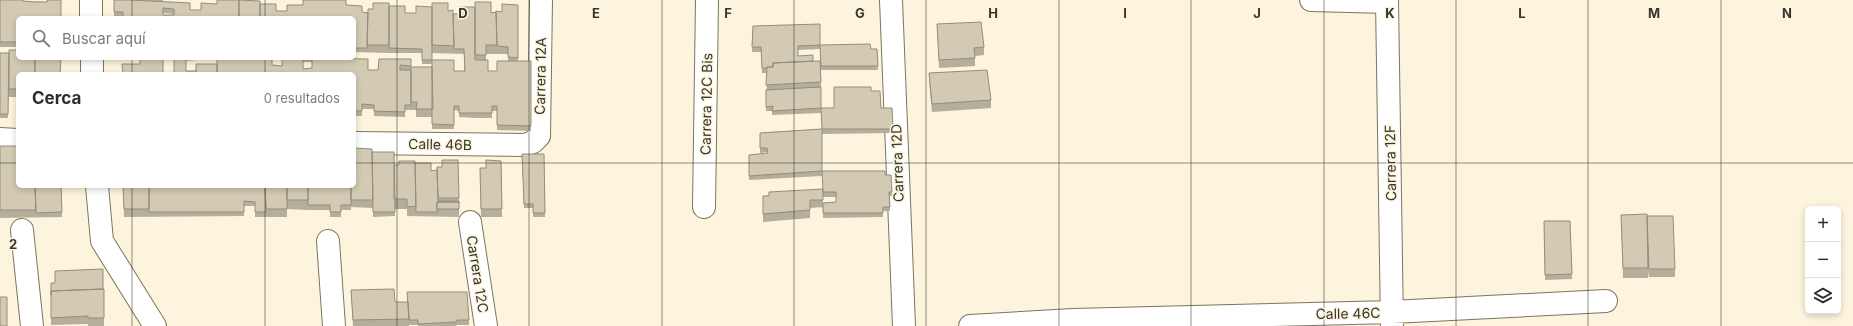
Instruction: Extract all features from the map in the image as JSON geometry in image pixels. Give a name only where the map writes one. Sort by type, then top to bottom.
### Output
[{"type":"street","points":[[91,0],[91,16]]},
{"type":"street","name":"Carrera 12A","points":[[525,145],[533,142],[539,136],[541,0]]},
{"type":"street","name":"Carrera 12C Bis","points":[[704,207],[707,0]]},
{"type":"street","name":"Carrera 12D","points":[[891,0],[904,326]]},
{"type":"street","points":[[1311,0],[1387,1]]},
{"type":"street","name":"Carrera 12F","points":[[1387,1],[1392,319]]},
{"type":"street","points":[[92,60],[92,72]]},
{"type":"street","points":[[0,139],[16,140]]},
{"type":"street","name":"Calle 46B","points":[[356,143],[525,145]]},
{"type":"street","points":[[96,188],[102,241],[155,326]]},
{"type":"street","name":"Carrera 12C","points":[[470,222],[486,326]]},
{"type":"street","points":[[22,230],[32,326]]},
{"type":"street","points":[[328,241],[334,326]]},
{"type":"street","name":"Calle 46C","points":[[970,326],[1074,323],[1392,319],[1606,301]]},
{"type":"building","points":[[0,0],[47,2],[47,0],[61,0],[61,16],[16,16],[16,42],[0,42]]},
{"type":"building","points":[[114,0],[190,3],[190,10],[201,10],[201,3],[217,4],[217,0],[239,0],[239,16],[123,16],[123,12],[114,12]],"holes":[[[163,8],[174,9],[174,15],[163,15]]]},
{"type":"building","points":[[239,0],[260,1],[260,16],[239,16]]},
{"type":"building","points":[[303,0],[346,0],[346,5],[362,6],[362,12],[368,13],[367,48],[356,48],[356,16],[260,16],[260,4],[276,4],[276,11],[287,11],[287,5],[303,5]]},
{"type":"building","points":[[475,2],[491,2],[491,13],[496,12],[497,45],[486,45],[486,55],[475,55]]},
{"type":"building","points":[[373,3],[389,3],[389,45],[367,45],[368,9],[373,9]]},
{"type":"building","points":[[432,3],[448,3],[448,11],[453,10],[454,46],[432,45]]},
{"type":"building","points":[[502,4],[518,5],[518,58],[508,57],[508,47],[497,46],[496,11],[502,12]]},
{"type":"building","points":[[389,6],[405,6],[405,13],[416,13],[416,6],[432,7],[432,60],[422,60],[422,49],[389,48]]},
{"type":"building","points":[[459,7],[475,7],[475,60],[488,60],[488,71],[497,71],[497,61],[531,61],[531,126],[497,125],[497,106],[492,106],[492,113],[459,113],[459,106],[454,106],[454,125],[432,124],[432,60],[454,60],[454,71],[465,71],[464,49],[454,49],[453,14],[459,14]]},
{"type":"building","points":[[981,22],[984,47],[974,48],[975,58],[939,60],[937,24]]},
{"type":"building","points":[[820,24],[820,45],[798,46],[798,56],[813,55],[813,61],[773,63],[773,67],[762,68],[761,47],[752,47],[753,26]]},
{"type":"building","points":[[870,44],[871,49],[877,49],[878,66],[821,66],[820,45]]},
{"type":"building","points":[[9,50],[16,50],[16,60],[35,60],[35,72],[16,72],[16,89],[9,89]]},
{"type":"building","points":[[0,53],[9,53],[8,114],[0,114]]},
{"type":"building","points":[[368,59],[368,70],[378,70],[379,59],[411,59],[411,66],[400,65],[400,70],[411,70],[411,105],[405,105],[405,112],[374,111],[374,105],[362,104],[362,111],[356,111],[356,72],[217,72],[217,60],[272,60],[272,65],[282,66],[282,60],[303,60],[303,69],[312,68],[312,60]]},
{"type":"building","points":[[35,60],[61,60],[60,72],[35,72]]},
{"type":"building","points":[[140,60],[163,60],[163,72],[123,72],[122,64],[140,64]]},
{"type":"building","points":[[174,60],[186,60],[186,71],[196,71],[196,72],[174,72]]},
{"type":"building","points":[[820,61],[821,82],[766,85],[767,67],[773,67],[773,63]]},
{"type":"building","points":[[196,64],[217,64],[217,72],[196,72]]},
{"type":"building","points":[[411,67],[432,67],[433,109],[416,109],[417,102],[411,102]]},
{"type":"building","points":[[987,70],[991,100],[932,104],[929,73]]},
{"type":"building","points":[[821,87],[821,108],[772,111],[773,106],[766,107],[766,90]]},
{"type":"building","points":[[834,87],[871,87],[871,91],[880,91],[881,108],[892,108],[893,129],[822,129],[821,108],[834,108]]},
{"type":"building","points":[[822,129],[822,171],[749,176],[749,155],[768,153],[767,148],[760,148],[760,133]]},
{"type":"building","points":[[0,146],[16,146],[16,188],[35,188],[36,210],[0,210]]},
{"type":"building","points":[[356,148],[372,149],[373,200],[351,200],[351,188],[356,188]]},
{"type":"building","points":[[372,152],[394,152],[395,212],[373,212]]},
{"type":"building","points":[[522,154],[544,154],[545,213],[533,213],[533,204],[524,204]]},
{"type":"building","points":[[442,160],[458,160],[459,198],[438,198],[437,167],[442,167]]},
{"type":"building","points":[[486,160],[501,161],[502,209],[481,209],[480,168],[486,168]]},
{"type":"building","points":[[399,161],[415,161],[416,206],[407,207],[407,199],[394,199],[394,165],[399,165]]},
{"type":"building","points":[[415,163],[431,163],[431,171],[437,170],[438,201],[459,202],[437,202],[437,212],[416,212]]},
{"type":"building","points":[[822,171],[885,171],[885,175],[891,175],[892,192],[889,192],[890,207],[883,207],[883,213],[823,213],[823,203],[836,202],[836,192],[823,192]]},
{"type":"building","points":[[35,188],[61,188],[62,212],[36,213]]},
{"type":"building","points":[[123,188],[149,188],[149,209],[124,209]]},
{"type":"building","points":[[149,188],[265,188],[266,212],[255,212],[255,202],[244,201],[244,212],[149,212]]},
{"type":"building","points":[[265,188],[287,188],[287,209],[266,209]]},
{"type":"building","points":[[287,188],[308,188],[308,200],[287,200]]},
{"type":"building","points":[[308,188],[351,188],[351,205],[341,205],[341,212],[330,212],[330,205],[308,205]]},
{"type":"building","points":[[823,189],[823,200],[810,200],[810,210],[763,214],[763,196],[769,196],[769,192]]},
{"type":"building","points":[[437,202],[459,202],[459,209],[437,209]]},
{"type":"building","points":[[1647,214],[1648,268],[1623,268],[1621,215]]},
{"type":"building","points":[[1647,216],[1673,216],[1675,269],[1649,269]]},
{"type":"building","points":[[1544,221],[1570,221],[1572,274],[1545,275]]},
{"type":"building","points":[[103,269],[103,289],[51,291],[51,283],[55,283],[55,271]]},
{"type":"building","points":[[104,289],[104,318],[88,318],[88,316],[51,318],[51,291]]},
{"type":"building","points":[[394,289],[395,302],[408,302],[409,319],[353,320],[351,290]]},
{"type":"building","points":[[407,292],[467,292],[469,320],[418,324],[418,320],[409,320]]},
{"type":"building","points":[[0,297],[7,297],[7,326],[0,326]]}]
